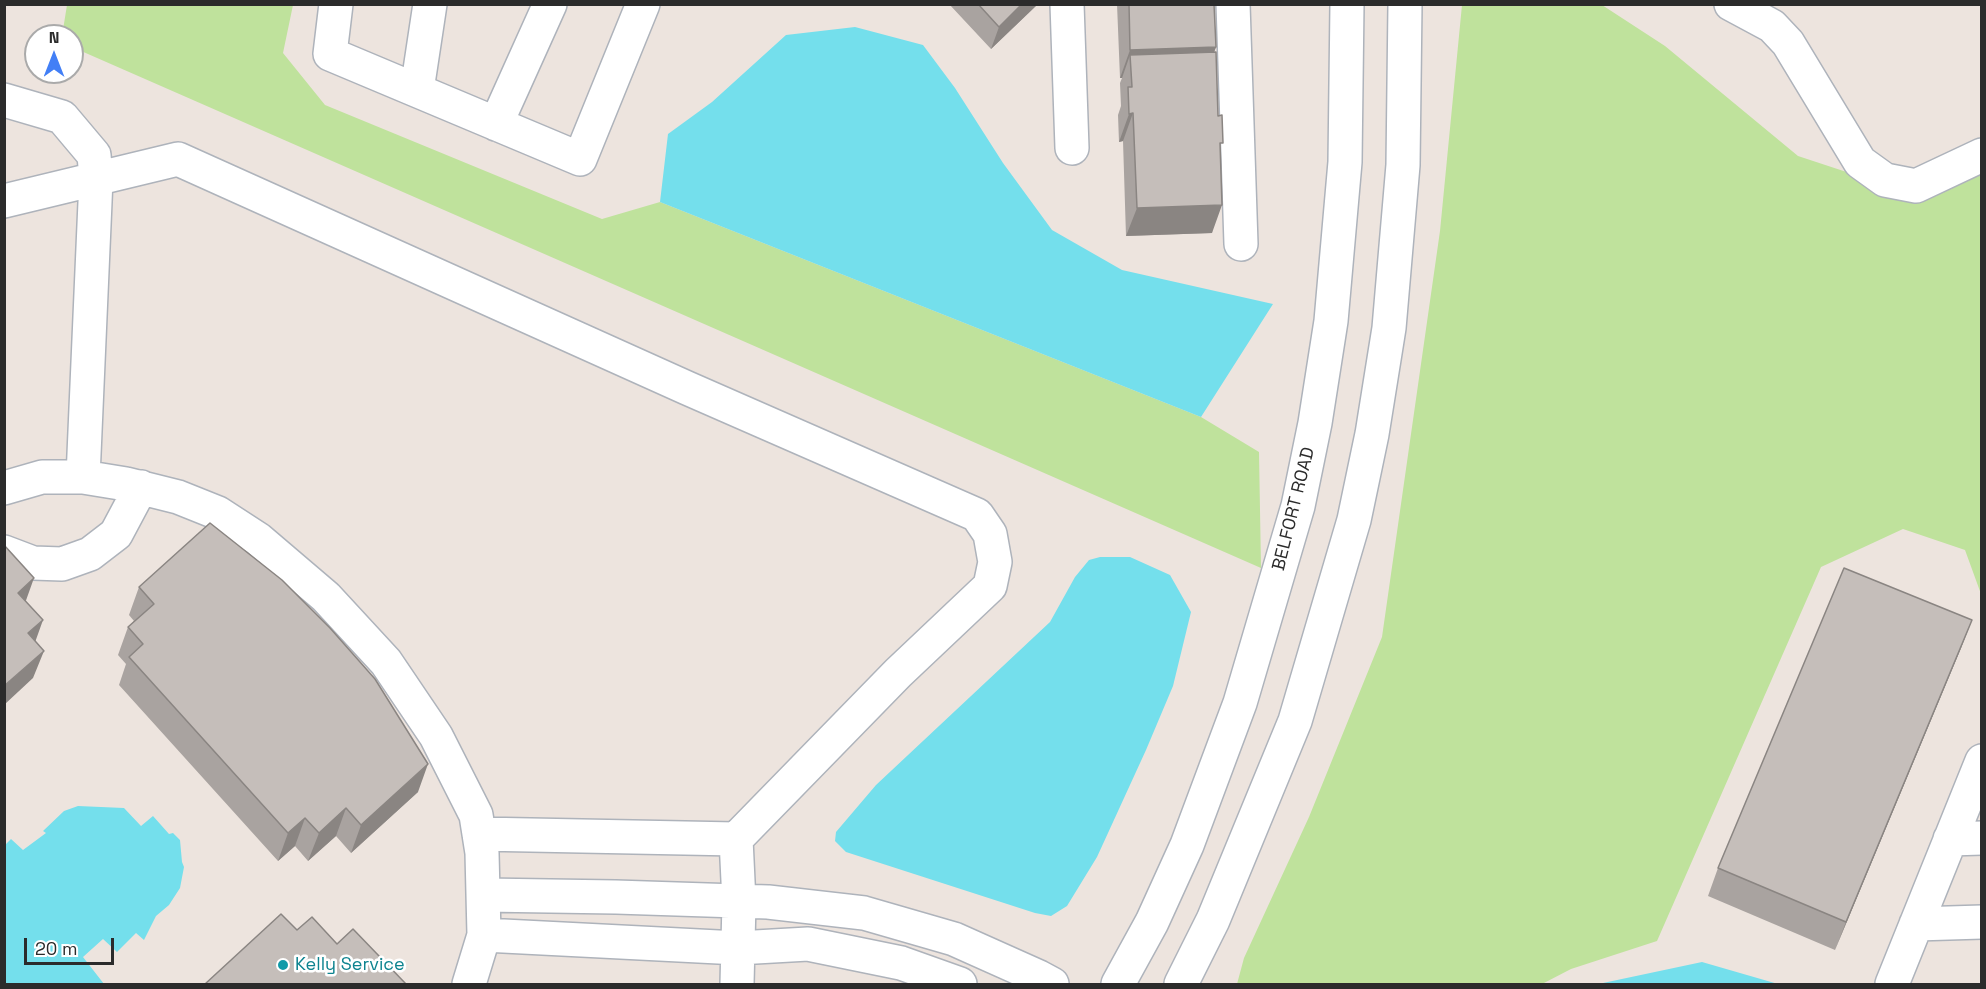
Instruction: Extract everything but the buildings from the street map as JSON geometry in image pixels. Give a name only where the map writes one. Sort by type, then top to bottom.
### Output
[{"type":"street","points":[[336,4],[330,54],[580,159],[643,4]]},
{"type":"street","points":[[417,90],[430,4]]},
{"type":"street","points":[[496,124],[550,4]]},
{"type":"street","points":[[1068,4],[1072,148]]},
{"type":"street","points":[[1233,4],[1240,244]]},
{"type":"street","name":"BELFORT ROAD","points":[[1118,984],[1152,922],[1186,845],[1240,703],[1298,506],[1315,423],[1331,321],[1345,162],[1347,4]]},
{"type":"street","points":[[1180,984],[1213,920],[1295,721],[1354,520],[1372,434],[1389,328],[1403,165],[1405,4]]},
{"type":"street","points":[[1731,4],[1772,26],[1788,43],[1860,162],[1885,180],[1916,186],[1982,155]]},
{"type":"street","points":[[4,100],[62,117],[94,155],[96,179],[83,477]]},
{"type":"street","points":[[4,201],[178,159],[687,388],[977,515],[990,534],[995,562],[990,586],[898,674],[736,839],[737,984]]},
{"type":"street","points":[[4,488],[42,477],[83,477],[141,487],[178,497],[218,513],[258,539],[326,597],[386,662],[436,736],[476,816],[484,895],[484,935],[469,984]]},
{"type":"street","points":[[4,552],[33,563],[62,564],[90,554],[116,534],[141,487]]},
{"type":"street","points":[[1892,984],[1916,924],[1966,838],[1982,761]]},
{"type":"street","points":[[479,834],[736,839]]},
{"type":"street","points":[[484,895],[768,902],[864,913],[954,939],[1052,984]]},
{"type":"street","points":[[1916,924],[1982,922]]},
{"type":"street","points":[[484,935],[738,948],[808,945],[902,963],[960,984]]},
{"type":"green space","points":[[67,5],[293,5],[283,53],[325,105],[602,219],[660,202],[1201,417],[1259,452],[1261,568],[84,52],[84,24],[64,24]]},
{"type":"green space","points":[[1462,5],[1602,5],[1665,46],[1798,156],[1895,188],[1981,164],[1981,594],[1965,550],[1903,529],[1821,567],[1657,941],[1571,969],[1542,984],[1237,984],[1244,958],[1309,817],[1382,637],[1440,231]]},
{"type":"water","points":[[855,27],[923,45],[955,88],[1003,163],[1052,230],[1122,270],[1273,304],[1201,417],[660,202],[668,134],[712,102],[786,35]]},
{"type":"water","points":[[1100,557],[1130,557],[1170,575],[1191,612],[1173,686],[1097,857],[1067,906],[1051,916],[1035,913],[846,852],[835,841],[836,832],[876,785],[1050,622],[1075,577],[1089,560]]},
{"type":"water","points":[[78,806],[124,808],[141,826],[153,816],[169,834],[173,833],[180,840],[184,867],[180,888],[169,905],[156,916],[144,940],[136,933],[117,952],[103,939],[83,957],[104,984],[5,984],[5,845],[11,839],[23,850],[46,833],[43,831],[64,811]]},
{"type":"water","points":[[1702,962],[1778,984],[1597,984],[1603,983]]},
{"type":"place","name":"Kelly Service","points":[[283,965]]}]
